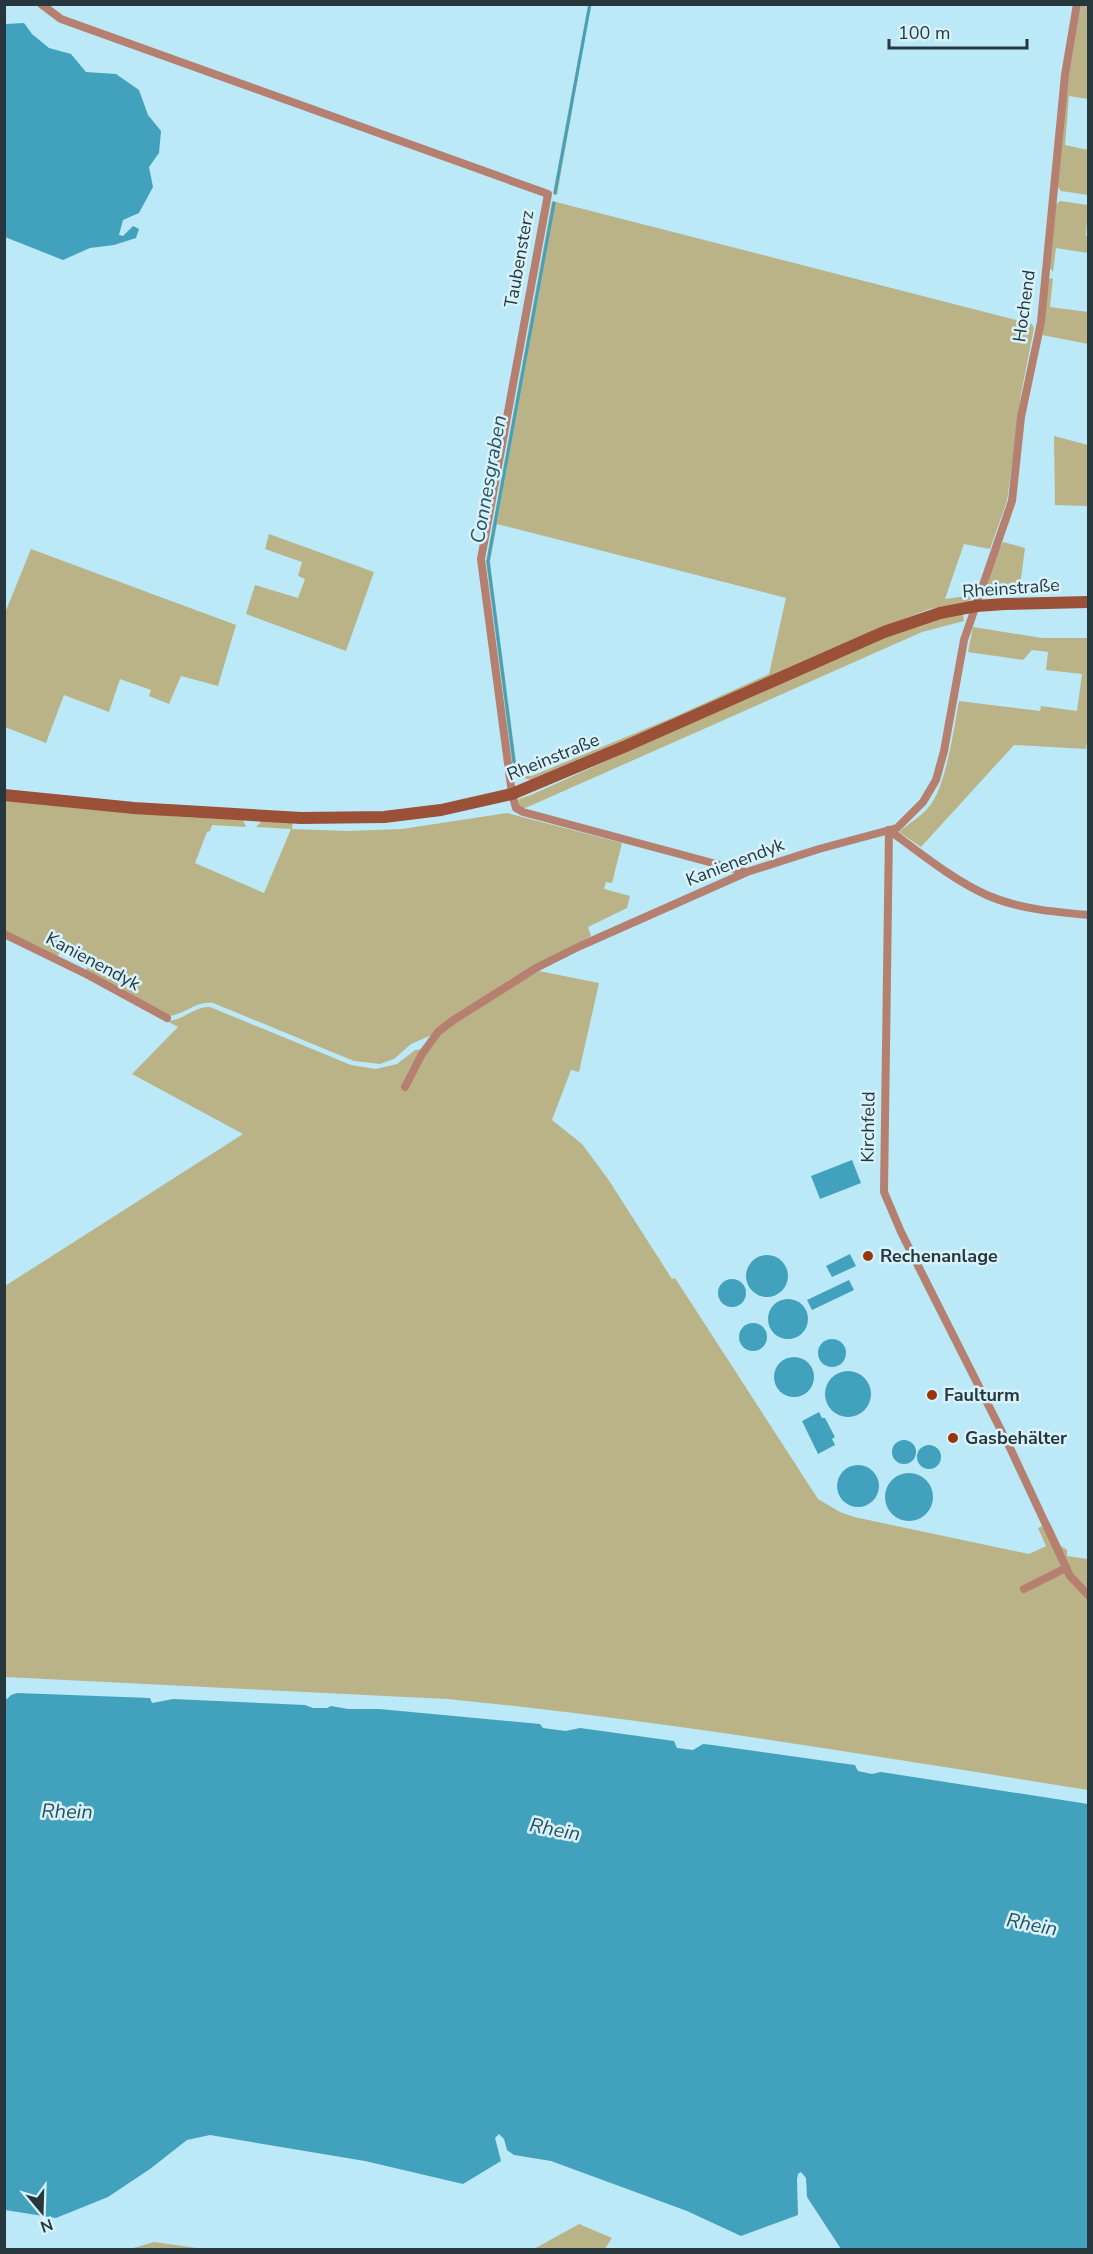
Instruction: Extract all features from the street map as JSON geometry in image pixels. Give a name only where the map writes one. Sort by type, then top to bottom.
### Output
[{"type":"main road","name":"Rheinstraße","points":[[4,795],[134,808],[323,818],[384,817],[441,810],[512,794],[884,632],[940,613],[976,606],[1089,602]]},
{"type":"street","name":"Taubensterz","points":[[40,4],[61,19],[548,194],[481,559],[512,794]]},
{"type":"street","name":"Hochend","points":[[976,606],[1012,501],[1021,417],[1041,322],[1065,75],[1077,4]]},
{"type":"street","name":"Kanienendyk","points":[[405,1087],[422,1054],[438,1032],[536,968],[580,946],[747,872],[819,849],[897,828],[923,802],[936,780],[944,751],[964,640],[976,606]]},
{"type":"street","points":[[512,794],[516,808],[523,812],[747,872]]},
{"type":"street","points":[[888,830],[963,881],[990,896],[1026,907],[1089,915]]},
{"type":"street","name":"Kirchfeld","points":[[888,830],[884,1192],[901,1232],[1011,1450],[1070,1576],[1089,1595]]},
{"type":"street","name":"Kanienendyk","points":[[4,934],[88,975],[166,1018]]},
{"type":"street","points":[[1024,1589],[1066,1568]]},
{"type":"shaded area","points":[[588,5],[591,5],[557,195],[553,194]]},
{"type":"shaded area","points":[[1081,5],[1088,5],[1088,99],[1069,96],[1065,145],[1088,150],[1088,195],[1061,191],[1057,186],[1066,92]]},
{"type":"shaded area","points":[[552,201],[1032,324],[1034,328],[1021,394],[1007,501],[990,549],[964,544],[945,599],[974,595],[969,601],[930,609],[898,621],[597,755],[531,780],[524,778],[513,768],[486,562]],"holes":[[[497,524],[786,598],[769,674],[674,717],[532,776],[520,770],[516,762],[490,562]]]},
{"type":"shaded area","points":[[1060,201],[1088,205],[1086,236],[1088,237],[1088,253],[1056,248],[1053,272],[1050,268],[1055,205]]},
{"type":"shaded area","points":[[1053,278],[1050,307],[1088,312],[1088,344],[1042,335],[1049,279]]},
{"type":"shaded area","points":[[1054,436],[1088,445],[1088,506],[1055,505]]},
{"type":"shaded area","points":[[269,534],[374,572],[346,651],[246,614],[255,585],[298,598],[305,579],[298,576],[302,562],[265,549]]},
{"type":"shaded area","points":[[1003,542],[1025,548],[1019,593],[985,593],[996,555]]},
{"type":"shaded area","points":[[31,549],[236,625],[218,686],[181,676],[169,704],[149,696],[151,690],[120,679],[109,712],[64,695],[46,743],[5,727],[5,613]]},
{"type":"shaded area","points":[[957,612],[963,615],[964,621],[922,632],[530,806],[522,809],[518,805],[519,799],[881,637]]},
{"type":"shaded area","points":[[973,627],[1042,638],[1088,638],[1086,749],[1014,745],[921,847],[899,832],[928,808],[940,787],[959,701],[1040,711],[1041,706],[1077,711],[1082,674],[1046,670],[1048,652],[1032,650],[1023,660],[968,652]]},
{"type":"shaded area","points":[[4,800],[182,817],[243,820],[246,827],[212,825],[195,863],[264,893],[291,829],[256,827],[262,821],[293,822],[292,829],[347,831],[402,829],[507,813],[622,843],[612,883],[606,882],[604,889],[630,896],[627,908],[588,927],[591,936],[535,965],[434,1034],[411,1044],[394,1059],[380,1064],[354,1061],[213,1003],[201,1004],[178,1014],[166,1016],[85,972],[90,962],[62,947],[57,958],[5,931]]},
{"type":"shaded area","points":[[539,971],[599,983],[579,1072],[571,1070],[552,1120],[582,1144],[608,1179],[818,1499],[854,1517],[1029,1554],[1046,1546],[1038,1528],[1050,1523],[1061,1546],[1067,1550],[1067,1556],[1088,1559],[1088,1790],[688,1728],[447,1699],[5,1677],[5,1286],[243,1134],[132,1074],[178,1027],[167,1021],[178,1019],[204,1007],[210,1007],[351,1065],[376,1069],[397,1064],[415,1050],[424,1049],[453,1024]]},
{"type":"shaded area","points":[[579,2224],[612,2238],[605,2249],[534,2249]]},
{"type":"shaded area","points":[[154,2242],[204,2249],[130,2249]]},
{"type":"water","points":[[24,23],[32,34],[49,48],[71,54],[86,72],[116,74],[139,90],[148,115],[161,131],[159,153],[149,167],[153,187],[139,213],[123,220],[119,235],[123,236],[133,226],[139,229],[136,238],[114,245],[90,248],[63,260],[5,237],[5,24]]},
{"type":"water","points":[[852,1160],[861,1183],[820,1199],[811,1176]]},
{"type":"water","points":[[850,1254],[856,1266],[832,1277],[826,1266]]},
{"type":"water","points":[[767,1255],[782,1261],[788,1276],[782,1291],[767,1297],[752,1291],[746,1276],[752,1261]]},
{"type":"water","points":[[732,1279],[742,1283],[746,1293],[742,1303],[732,1307],[722,1303],[718,1293],[722,1283]]},
{"type":"water","points":[[849,1280],[854,1290],[812,1310],[807,1300]]},
{"type":"water","points":[[788,1299],[802,1305],[808,1319],[802,1333],[788,1339],[774,1333],[768,1319],[774,1305]]},
{"type":"water","points":[[753,1323],[763,1327],[767,1337],[763,1347],[753,1351],[743,1347],[739,1337],[743,1327]]},
{"type":"water","points":[[832,1339],[842,1343],[846,1353],[842,1363],[832,1367],[822,1363],[818,1353],[822,1343]]},
{"type":"water","points":[[794,1357],[808,1363],[814,1377],[808,1391],[794,1397],[780,1391],[774,1377],[780,1363]]},
{"type":"water","points":[[848,1371],[857,1372],[864,1378],[870,1385],[870,1403],[864,1410],[857,1416],[848,1417],[839,1416],[832,1410],[826,1403],[825,1394],[826,1385],[832,1378],[839,1372]]},
{"type":"water","points":[[819,1412],[822,1418],[825,1418],[835,1437],[832,1439],[835,1445],[818,1454],[802,1421]]},
{"type":"water","points":[[904,1440],[912,1444],[916,1452],[912,1460],[904,1464],[896,1460],[892,1452],[896,1444]]},
{"type":"water","points":[[929,1445],[937,1449],[941,1457],[937,1465],[929,1469],[921,1465],[917,1457],[921,1449]]},
{"type":"water","points":[[858,1465],[873,1471],[879,1486],[873,1501],[858,1507],[843,1501],[837,1486],[843,1471]]},
{"type":"water","points":[[909,1473],[926,1480],[933,1497],[926,1514],[909,1521],[892,1514],[885,1497],[892,1480]]},
{"type":"water","name":"Rhein","points":[[17,1693],[150,1698],[152,1703],[173,1699],[305,1705],[313,1708],[331,1706],[540,1724],[543,1728],[566,1731],[580,1728],[674,1741],[677,1748],[693,1750],[703,1744],[712,1745],[855,1765],[858,1771],[872,1774],[881,1772],[1088,1804],[1088,2249],[841,2249],[807,2197],[806,2178],[801,2172],[797,2179],[798,2215],[741,2236],[687,2211],[551,2161],[514,2155],[507,2150],[504,2139],[499,2134],[495,2138],[501,2161],[463,2184],[365,2161],[210,2135],[187,2140],[150,2169],[108,2197],[56,2218],[5,2210],[4,1698],[7,1699]]},
{"type":"waterway","points":[[555,193],[590,4]]},
{"type":"waterway","name":"Connesgraben","points":[[514,762],[488,561],[554,203]]},
{"type":"place","name":"Rechenanlage","points":[[868,1256]]},
{"type":"place","name":"Faulturm","points":[[932,1395]]},
{"type":"place","name":"Gasbehälter","points":[[953,1438]]}]
